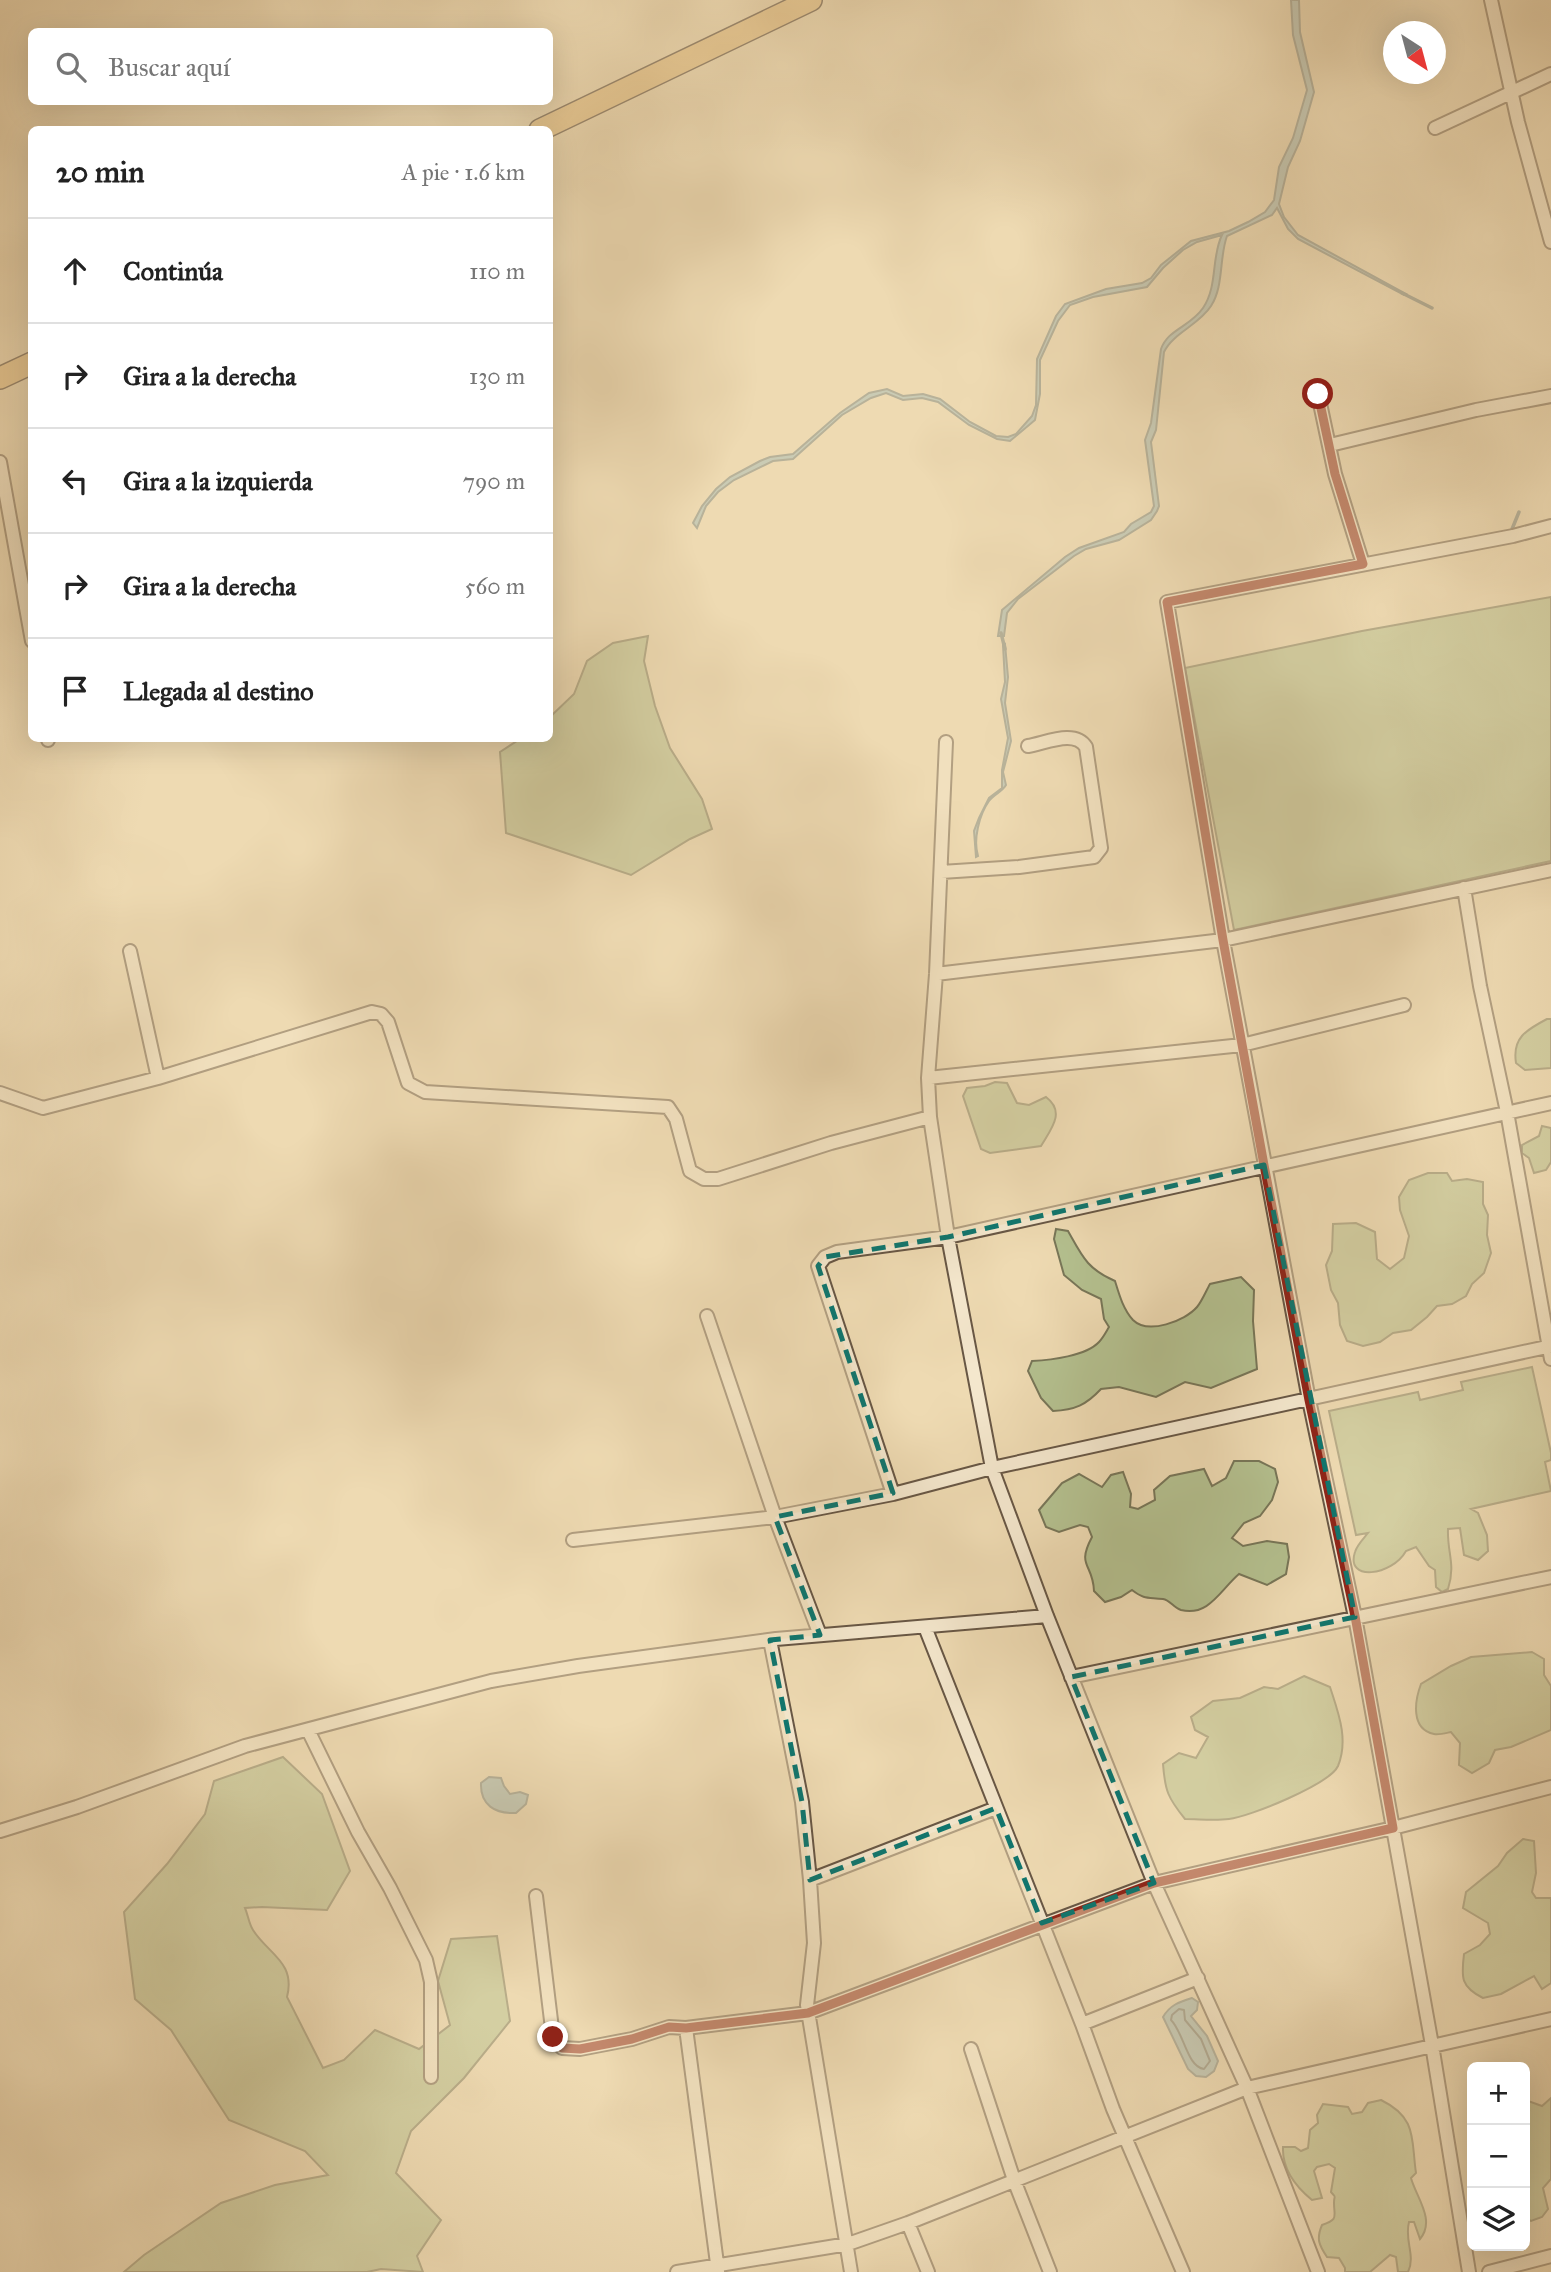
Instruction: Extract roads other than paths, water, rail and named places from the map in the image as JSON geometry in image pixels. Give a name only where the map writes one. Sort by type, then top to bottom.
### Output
[{"type":"highway","points":[[548,126],[811,0]]},
{"type":"highway","points":[[0,378],[28,365]]},
{"type":"street","points":[[1491,0],[1511,91],[1551,242]]},
{"type":"street","points":[[1435,128],[1551,74]]},
{"type":"street","points":[[1318,394],[1335,474],[1363,564]]},
{"type":"street","points":[[1330,445],[1480,409],[1551,396]]},
{"type":"street","points":[[0,461],[28,618]]},
{"type":"street","points":[[1469,2272],[1432,2045],[1355,1616],[1309,1400],[1223,940],[1167,602],[1551,526]]},
{"type":"street","points":[[941,873],[1018,867],[1094,857],[1098,853],[1101,848],[1086,747],[1081,739],[1074,737],[1028,746]]},
{"type":"street","points":[[946,742],[936,974],[928,1078],[930,1116],[948,1237],[992,1468],[1071,1678],[1154,1883],[1247,2088],[1318,2272]]},
{"type":"street","points":[[936,974],[1223,940],[1551,870]]},
{"type":"street","points":[[573,1539],[775,1517],[893,1494],[992,1468],[1550,1350],[1507,1112],[1480,986],[1464,888]]},
{"type":"street","points":[[131,951],[158,1077]]},
{"type":"street","points":[[928,1078],[1242,1045],[1404,1005]]},
{"type":"street","points":[[0,1093],[43,1108],[158,1077],[372,1012],[381,1014],[388,1022],[408,1083],[425,1092],[668,1107],[676,1119],[690,1171],[704,1179],[718,1179],[831,1143],[930,1116]]},
{"type":"street","points":[[893,1494],[818,1266],[825,1257],[836,1252],[948,1237],[1551,1103]]},
{"type":"street","points":[[707,1316],[775,1517],[820,1636]]},
{"type":"street","points":[[1071,1678],[1355,1616],[1551,1577]]},
{"type":"street","points":[[0,1831],[77,1807],[245,1746],[491,1681],[578,1666],[770,1640],[1047,1616]]},
{"type":"street","points":[[925,1627],[1113,2109],[1183,2272]]},
{"type":"street","points":[[770,1640],[802,1802],[814,1943],[807,2005],[851,2272]]},
{"type":"street","points":[[308,1730],[426,1960],[431,1982],[431,2077]]},
{"type":"street","points":[[536,1896],[553,2037],[562,2048],[580,2049],[632,2039],[658,2029],[808,2013],[1154,1883],[1393,1828],[1551,1787]]},
{"type":"street","points":[[810,1880],[996,1808]]},
{"type":"street","points":[[1082,2024],[1198,1978]]},
{"type":"street","points":[[677,2272],[717,2269],[848,2244],[908,2223],[1247,2088],[1551,2019]]},
{"type":"street","points":[[686,2028],[717,2269]]},
{"type":"street","points":[[971,2049],[1014,2180],[1050,2272]]},
{"type":"street","points":[[908,2223],[928,2272]]},
{"type":"street","points":[[1489,2272],[1551,2256]]},
{"type":"water","points":[[1291,0],[1299,0],[1300,32],[1314,92],[1300,141],[1288,167],[1279,204],[1284,217],[1298,235],[1406,294],[1298,239],[1288,229],[1277,208],[1272,215],[1227,236],[1218,290],[1211,306],[1200,319],[1173,339],[1164,352],[1156,430],[1151,442],[1159,506],[1157,511],[1151,520],[1119,540],[1086,549],[1074,556],[1018,599],[1007,613],[1004,636],[998,636],[1002,610],[1065,557],[1079,548],[1124,532],[1131,524],[1151,512],[1154,506],[1145,440],[1151,423],[1161,349],[1174,332],[1198,314],[1208,299],[1222,235],[1197,242],[1183,250],[1147,287],[1093,297],[1070,305],[1058,321],[1040,360],[1040,394],[1035,420],[1010,441],[997,439],[969,425],[938,402],[922,398],[903,400],[886,393],[871,398],[842,415],[793,459],[773,461],[734,480],[706,506],[697,528],[693,523],[702,506],[730,477],[770,457],[793,454],[840,413],[869,393],[887,389],[903,396],[923,394],[940,399],[970,422],[996,436],[1008,437],[1016,434],[1032,416],[1036,405],[1037,359],[1056,316],[1065,304],[1106,289],[1142,283],[1191,241],[1229,231],[1248,222],[1265,212],[1274,200],[1279,167],[1293,138],[1307,90],[1293,35]]},
{"type":"water","points":[[1005,644],[1008,677],[1005,703],[1011,741],[1003,772],[1006,785],[991,799],[982,813],[976,857],[974,831],[979,818],[989,798],[1002,788],[1002,770],[1008,738],[1001,699],[1005,682]]},
{"type":"water","points":[[489,1777],[501,1778],[510,1794],[520,1792],[528,1795],[526,1804],[516,1813],[502,1812],[490,1807],[481,1791],[481,1783]]},
{"type":"water","points":[[1192,1998],[1198,2002],[1197,2010],[1191,2016],[1207,2036],[1218,2061],[1214,2071],[1206,2077],[1196,2076],[1188,2069],[1163,2017],[1175,2005]]},
{"type":"waterway","points":[[1402,293],[1432,308]]},
{"type":"waterway","points":[[1510,534],[1519,512]]},
{"type":"waterway","points":[[1001,633],[1005,649]]}]
